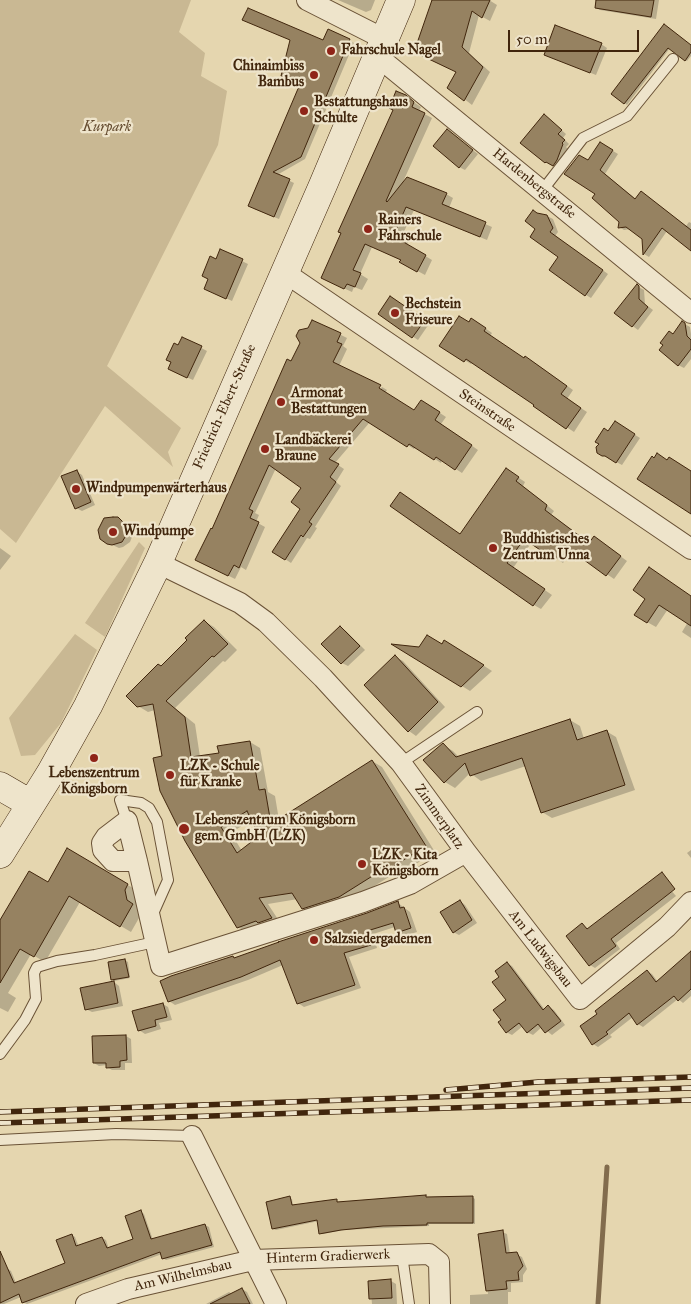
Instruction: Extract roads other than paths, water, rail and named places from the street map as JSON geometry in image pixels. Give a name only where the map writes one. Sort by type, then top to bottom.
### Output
[{"type":"main road","name":"Friedrich-Ebert-Straße","points":[[0,854],[88,706],[158,563],[401,0]]},
{"type":"main road","points":[[0,786],[31,804]]},
{"type":"street","name":"Hardenbergstraße","points":[[306,0],[381,48],[542,191],[691,313]]},
{"type":"street","name":"Steinstraße","points":[[284,272],[691,549]]},
{"type":"street","name":"Zimmerplatz","points":[[127,821],[161,966],[363,902],[410,884],[466,852],[401,763],[323,678],[266,622],[240,603],[158,563]]},
{"type":"street","points":[[127,821],[106,837],[102,843],[103,850],[113,861],[137,861]]},
{"type":"street","name":"Am Ludwigsbau","points":[[466,852],[580,999],[667,927],[691,902]]},
{"type":"street","name":"Hinterm Gradierwerk","points":[[192,1136],[276,1304]]},
{"type":"street","name":"Hinterm Gradierwerk","points":[[253,1260],[429,1254],[439,1262],[440,1304]]},
{"type":"street","name":"Am Wilhelmsbau","points":[[86,1304],[128,1289],[253,1260]]},
{"type":"lane","points":[[542,191],[583,138],[627,116],[673,58]]},
{"type":"lane","points":[[401,763],[477,712]]},
{"type":"lane","points":[[127,821],[120,800],[141,803],[149,808],[156,822],[168,880],[150,919]]},
{"type":"lane","points":[[0,1054],[25,1020],[36,999],[34,973],[37,967],[57,961],[155,942]]},
{"type":"lane","points":[[0,1140],[116,1134],[192,1136]]},
{"type":"lane","name":"Hinterm Gradierwerk","points":[[402,1255],[409,1304]]},
{"type":"waterway","points":[[598,1304],[607,1167]]},
{"type":"railway","points":[[446,1090],[538,1082],[691,1077]]},
{"type":"railway","points":[[0,1112],[691,1088]]},
{"type":"railway","points":[[0,1123],[691,1100]]},
{"type":"place","name":"Fahrschule Nagel","points":[[331,51]]},
{"type":"place","name":"Chinaimbiss Bambus","points":[[314,75]]},
{"type":"place","name":"Bestattungshaus Schulte","points":[[304,111]]},
{"type":"place","name":"Rainers Fahrschule","points":[[368,229]]},
{"type":"place","name":"Bechstein Friseure","points":[[395,313]]},
{"type":"place","name":"Armonat Bestattungen","points":[[281,402]]},
{"type":"place","name":"Landbäckerei Braune","points":[[265,449]]},
{"type":"place","name":"Windpumpenwärterhaus","points":[[76,489]]},
{"type":"place","name":"Windpumpe","points":[[113,532]]},
{"type":"place","name":"Buddhistisches Zentrum Unna","points":[[493,548]]},
{"type":"place","name":"Lebenszentrum Königsborn","points":[[94,758]]},
{"type":"place","name":"LZK - Schule für Kranke","points":[[170,775]]},
{"type":"place","name":"Lebenszentrum Königsborn gem. GmbH (LZK)","points":[[184,829]]},
{"type":"place","name":"LZK - Kita Königsborn","points":[[362,864]]},
{"type":"place","name":"Salzsiedergademen","points":[[314,940]]},
{"type":"park label","name":"Kurpark","points":[[107,128]]}]
